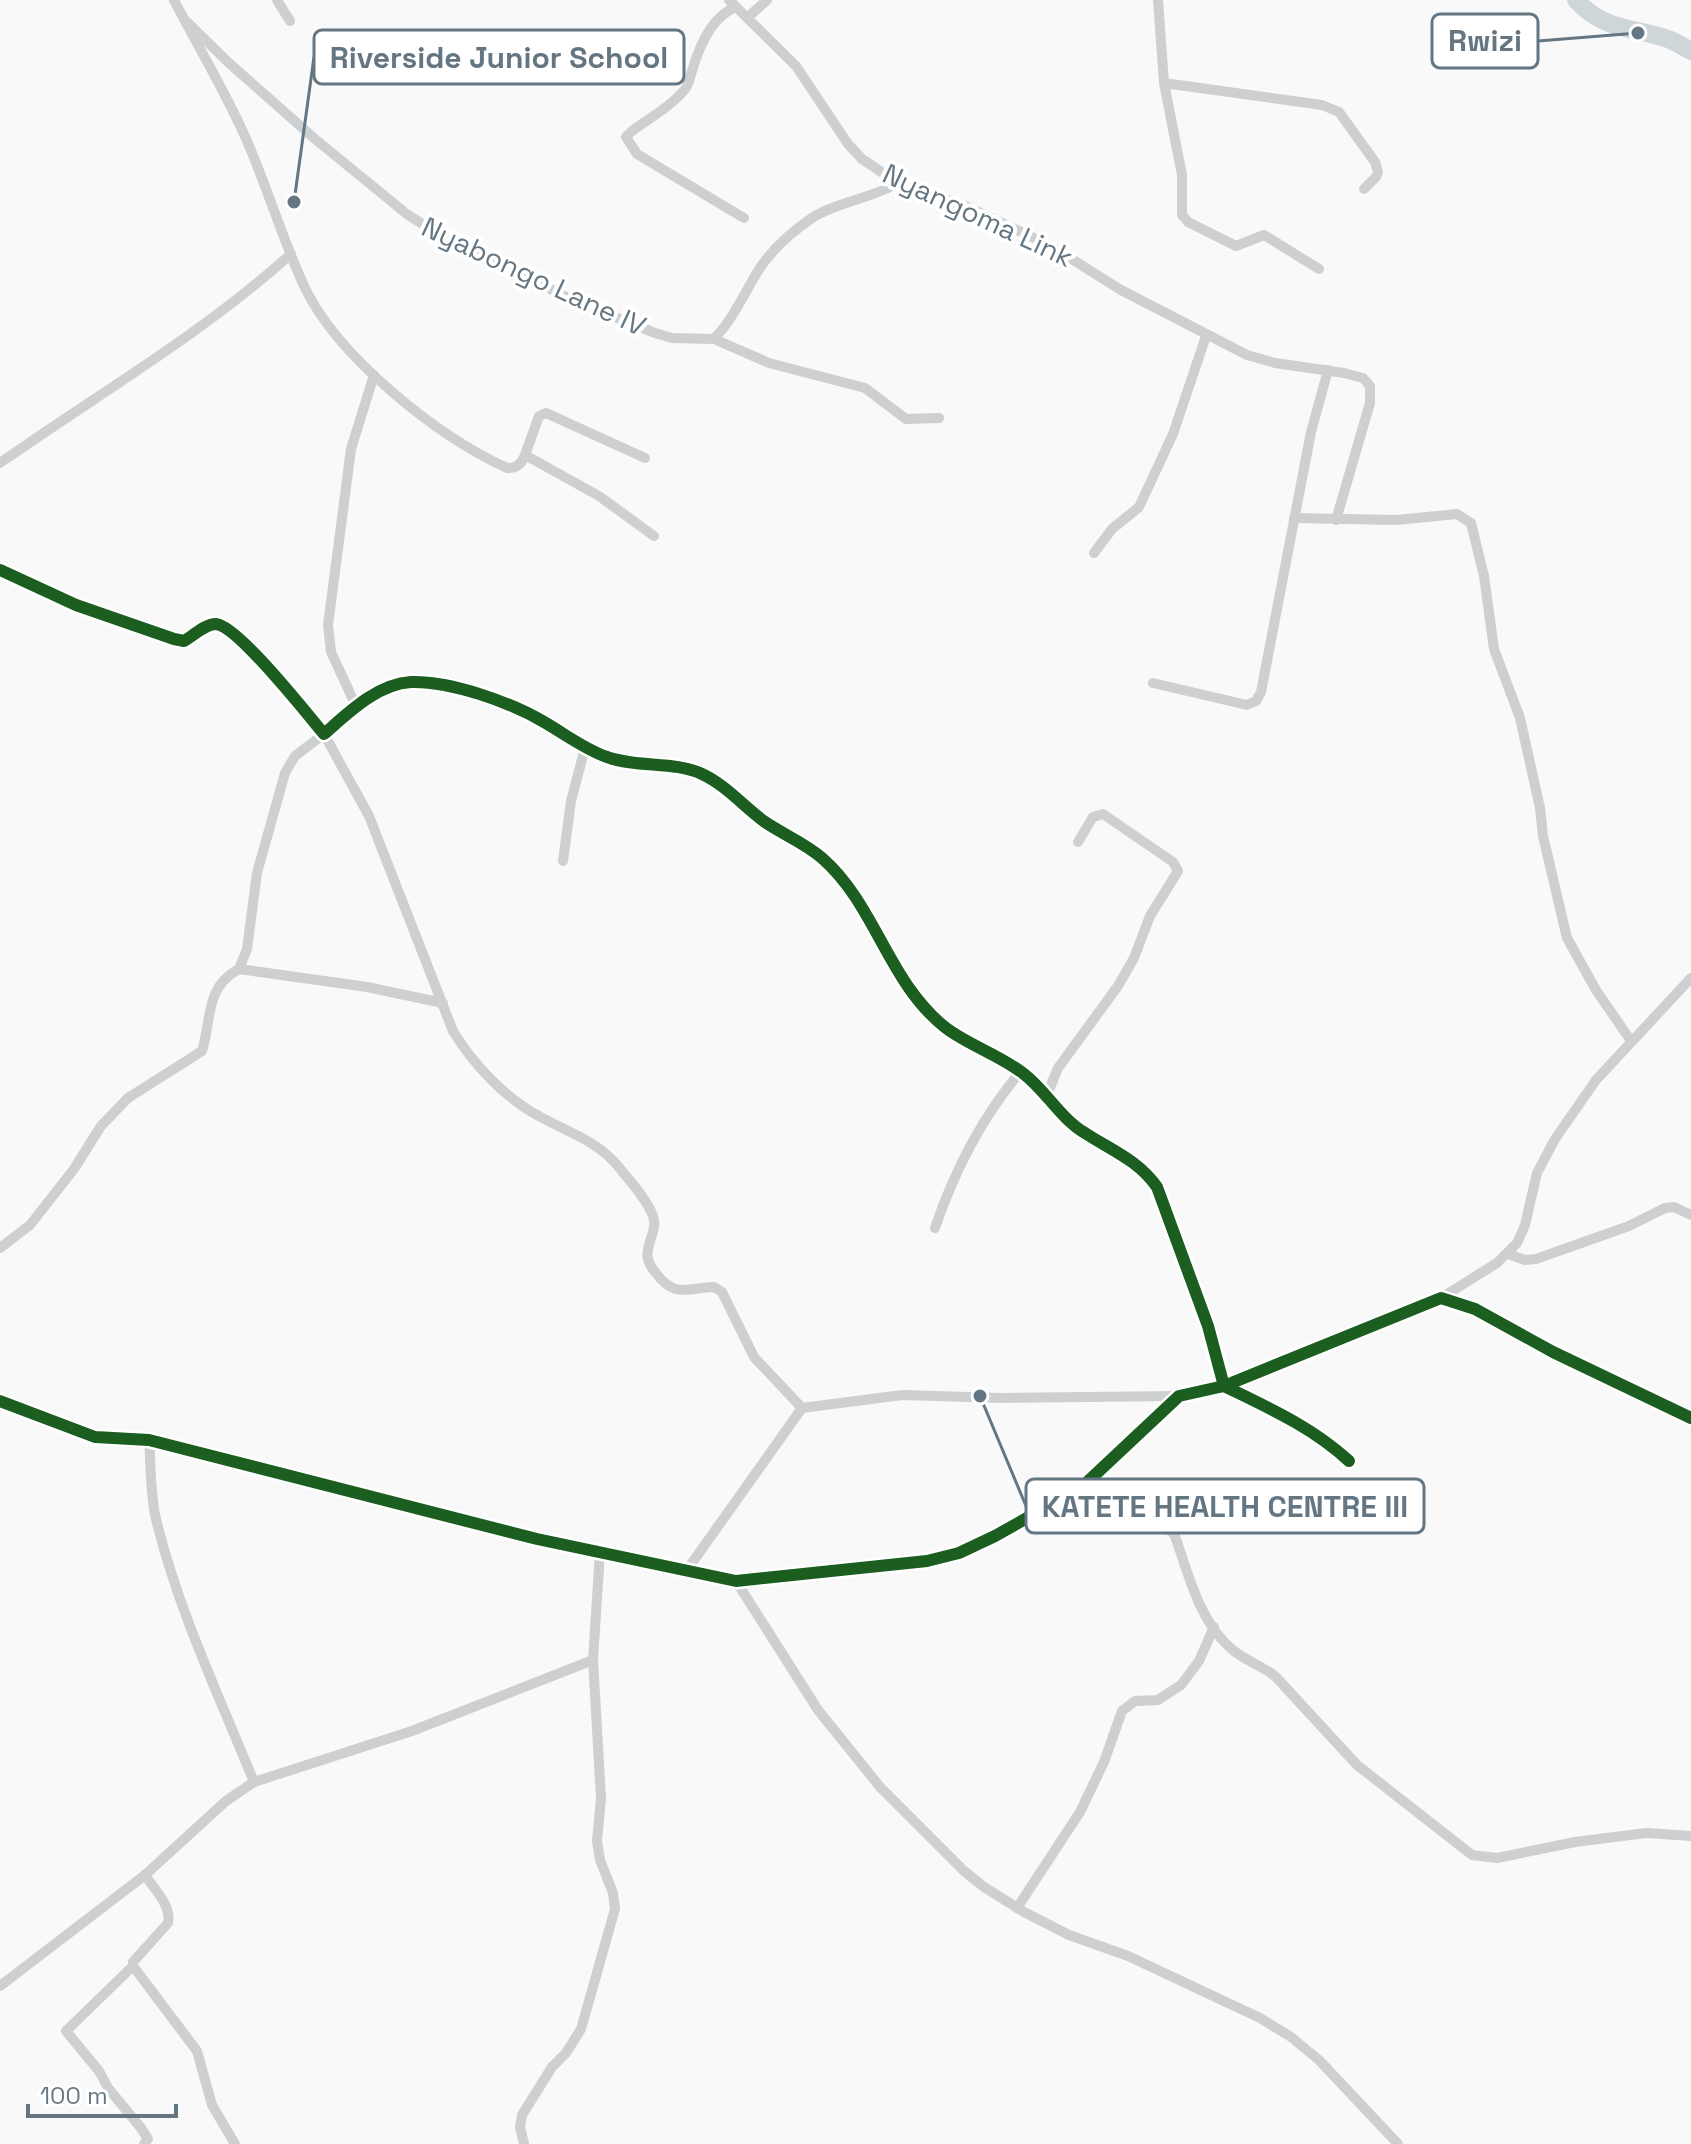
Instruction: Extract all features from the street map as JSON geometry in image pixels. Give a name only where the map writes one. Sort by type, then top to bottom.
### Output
[{"type":"street","points":[[174,0],[213,68],[247,141],[291,254],[320,315],[374,375],[443,430],[490,459],[512,468],[522,463],[539,416],[546,413],[645,458]]},
{"type":"street","points":[[277,0],[290,21]]},
{"type":"street","points":[[748,17],[767,0]]},
{"type":"street","points":[[1158,0],[1164,83],[1182,175],[1181,208],[1184,219],[1236,246],[1264,235],[1319,269]]},
{"type":"street","points":[[733,3],[713,25],[692,69],[688,86],[676,99],[626,137],[637,154],[744,218]]},
{"type":"street","name":"Nyangoma Link","points":[[733,3],[796,66],[848,144],[862,159],[898,183],[966,206],[1051,246],[1121,290],[1247,355],[1275,363],[1363,378],[1371,391],[1364,427],[1352,457],[1336,520]]},
{"type":"street","name":"Nyabongo Lane IV","points":[[184,19],[281,110],[422,225],[577,302],[655,333],[672,338],[714,339],[769,363],[865,388],[906,419],[939,418]]},
{"type":"street","points":[[1164,83],[1322,105],[1339,112],[1375,162],[1376,177],[1364,189]]},
{"type":"street","points":[[714,339],[732,317],[763,263],[800,226],[826,210],[880,193],[898,183]]},
{"type":"street","points":[[0,463],[195,330],[291,254]]},
{"type":"street","points":[[1094,553],[1112,529],[1139,507],[1173,434],[1206,336]]},
{"type":"street","points":[[1153,683],[1247,705],[1256,701],[1269,659],[1311,432],[1328,370]]},
{"type":"street","points":[[356,706],[331,652],[328,625],[351,449],[374,375]]},
{"type":"street","points":[[525,455],[599,496],[654,536]]},
{"type":"street","points":[[1294,518],[1396,520],[1457,514],[1471,523],[1484,576],[1494,649],[1520,718],[1567,938],[1596,990],[1631,1041]]},
{"type":"street","points":[[0,570],[76,605],[174,639],[184,641],[208,626],[218,624],[229,629],[279,681],[324,734],[369,816],[461,1044],[516,1101],[598,1146],[615,1162],[654,1220],[648,1250],[653,1271],[669,1288],[682,1292],[714,1287],[722,1292],[754,1357],[802,1408]]},
{"type":"street","points":[[239,969],[247,949],[257,873],[285,773],[295,756],[356,706],[377,693],[409,682],[440,685],[515,707],[585,748],[625,763],[702,774],[766,822],[813,851],[842,879],[922,1007],[948,1029],[1021,1071],[1083,1132],[1146,1172],[1157,1187],[1208,1326],[1224,1386],[1286,1416],[1331,1445],[1349,1461]]},
{"type":"street","points":[[563,861],[571,801],[585,748]]},
{"type":"street","points":[[1047,1095],[1058,1068],[1118,986],[1134,958],[1150,916],[1178,871],[1173,862],[1103,814],[1093,817],[1078,842]]},
{"type":"street","points":[[0,1248],[30,1225],[74,1169],[101,1126],[128,1098],[202,1051],[214,991],[224,977],[239,969],[367,987],[443,1003]]},
{"type":"street","points":[[687,1570],[802,1408],[902,1395],[1002,1398],[1179,1396],[1224,1386],[1441,1298],[1508,1254],[1517,1243],[1544,1156],[1596,1080],[1691,978]]},
{"type":"street","points":[[935,1228],[948,1190],[982,1127],[998,1099],[1021,1071]]},
{"type":"street","points":[[1508,1254],[1525,1260],[1536,1259],[1629,1226],[1665,1208],[1674,1207],[1691,1215]]},
{"type":"street","points":[[1441,1298],[1475,1309],[1553,1352],[1691,1418]]},
{"type":"street","points":[[0,1401],[95,1437],[149,1440],[537,1539],[736,1581],[943,1558],[995,1536],[1082,1487],[1179,1396]]},
{"type":"street","points":[[149,1440],[155,1515],[168,1560],[203,1660],[254,1782]]},
{"type":"street","points":[[1072,1493],[1171,1531],[1198,1601],[1232,1650],[1265,1667],[1357,1765],[1472,1855],[1497,1858],[1575,1842],[1646,1833],[1691,1836]]},
{"type":"street","points":[[524,2144],[520,2127],[522,2115],[552,2067],[566,2053],[581,2029],[615,1909],[597,1841],[601,1798],[593,1660],[600,1552]]},
{"type":"street","points":[[736,1581],[818,1710],[880,1787],[964,1871],[1017,1908],[1069,1935],[1128,1956],[1260,2018],[1291,2037],[1319,2060],[1398,2144]]},
{"type":"street","points":[[1017,1908],[1080,1812],[1104,1762],[1122,1711],[1135,1701],[1158,1700],[1181,1685],[1199,1661],[1214,1627]]},
{"type":"street","points":[[1,1984],[145,1875],[226,1801],[254,1782],[412,1731],[593,1660]]},
{"type":"street","points":[[144,2144],[148,2139],[141,2128],[66,2033],[133,1966],[133,1962],[168,1923],[170,1915],[145,1875]]},
{"type":"street","points":[[133,1966],[197,2051],[212,2105],[235,2144]]},
{"type":"waterway","points":[[1576,0],[1608,23],[1668,39],[1691,51]]},
{"type":"cycle path","points":[[0,570],[76,605],[174,639],[184,641],[203,628],[216,624],[226,628],[255,654],[324,734],[353,709],[386,688],[411,682],[444,685],[514,707],[607,757],[691,770],[719,784],[765,822],[822,858],[840,877],[926,1010],[946,1028],[1024,1074],[1076,1127],[1133,1163],[1150,1178],[1157,1187],[1208,1326],[1224,1386],[1305,1428],[1349,1461]]},
{"type":"cycle path","points":[[0,1401],[95,1437],[149,1440],[537,1539],[736,1581],[927,1561],[959,1553],[1082,1487],[1179,1396],[1224,1386],[1441,1298],[1475,1309],[1553,1352],[1691,1418]]},
{"type":"place","name":"Rwizi","points":[[1638,33]]},
{"type":"place","name":"Riverside Junior School","points":[[294,202]]},
{"type":"place","name":"KATETE HEALTH CENTRE III","points":[[980,1396]]}]
